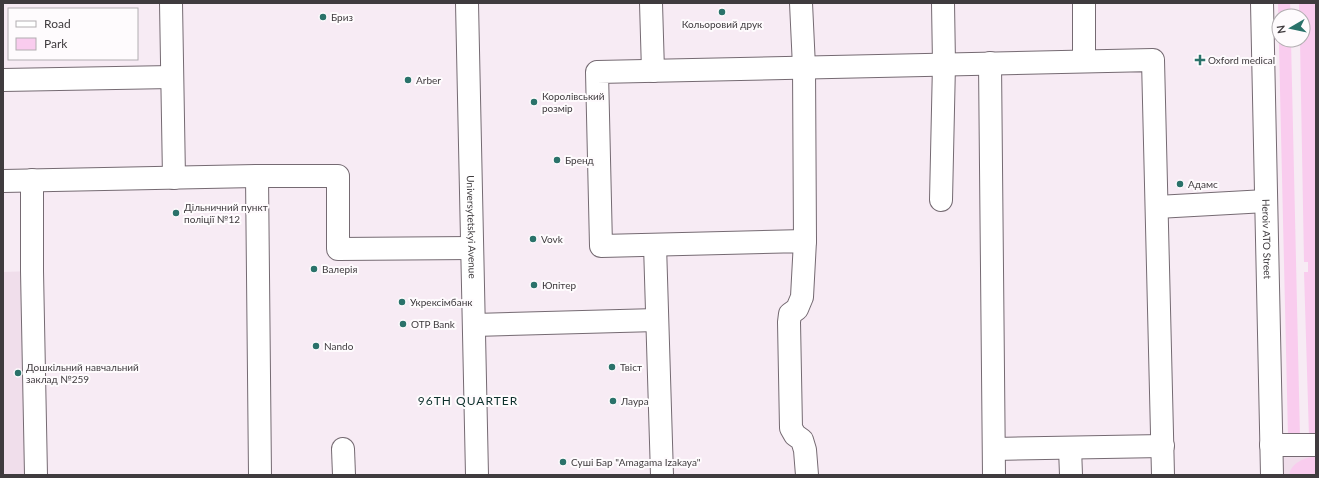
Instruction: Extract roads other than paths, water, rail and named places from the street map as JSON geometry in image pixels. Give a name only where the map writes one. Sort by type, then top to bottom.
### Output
[{"type":"main road","points":[[171,3],[174,178]]},
{"type":"main road","name":"Universytetskyi Avenue","points":[[466,3],[477,475]]},
{"type":"main road","points":[[651,3],[653,71]]},
{"type":"main road","points":[[801,3],[804,68],[804,241],[802,297],[797,309],[790,314],[789,322],[791,428],[795,435],[802,440],[805,450],[807,475]]},
{"type":"main road","points":[[941,200],[944,64],[943,3]]},
{"type":"main road","points":[[1084,3],[1084,61]]},
{"type":"main road","name":"Heroiv ATO Street","points":[[1262,3],[1272,475]]},
{"type":"main road","points":[[804,241],[601,246],[597,72],[1153,60],[1163,475]]},
{"type":"main road","points":[[990,63],[994,475]]},
{"type":"main road","points":[[3,80],[172,77]]},
{"type":"main road","points":[[257,176],[260,475]]},
{"type":"main road","points":[[3,181],[257,176],[338,176],[338,249],[472,248]]},
{"type":"main road","points":[[32,180],[32,271],[36,475]]},
{"type":"main road","points":[[1157,207],[1266,201]]},
{"type":"main road","points":[[655,245],[662,475]]},
{"type":"main road","points":[[474,325],[657,320]]},
{"type":"main road","points":[[1271,445],[1316,445]]},
{"type":"main road","points":[[994,449],[1163,446]]},
{"type":"main road","points":[[1070,448],[1071,475]]},
{"type":"main road","points":[[343,449],[344,475]]},
{"type":"place","name":"Кольоровий друк","points":[[722,12]]},
{"type":"place","name":"Бриз","points":[[323,17]]},
{"type":"place","name":"Oxford medical","points":[[1200,60]]},
{"type":"place","name":"Arber","points":[[408,80]]},
{"type":"place","name":"Королівський розмір","points":[[534,102]]},
{"type":"place","name":"Бренд","points":[[557,160]]},
{"type":"place","name":"Адамс","points":[[1180,184]]},
{"type":"place","name":"Дільничний пункт поліції №12","points":[[176,213]]},
{"type":"place","name":"Vovk","points":[[533,239]]},
{"type":"place","name":"Валерія","points":[[314,269]]},
{"type":"place","name":"Юпітер","points":[[534,285]]},
{"type":"place","name":"Укрексімбанк","points":[[402,302]]},
{"type":"place","name":"OTP Bank","points":[[403,324]]},
{"type":"place","name":"Nando","points":[[316,346]]},
{"type":"place","name":"Твіст","points":[[612,367]]},
{"type":"place","name":"Дошкільний навчальний заклад №259","points":[[18,373]]},
{"type":"place","name":"Лаура","points":[[613,401]]},
{"type":"place","name":"Суші Бар \"Amagama Izakaya\"","points":[[563,462]]},
{"type":"district","name":"96TH QUARTER","points":[[468,401]]}]
